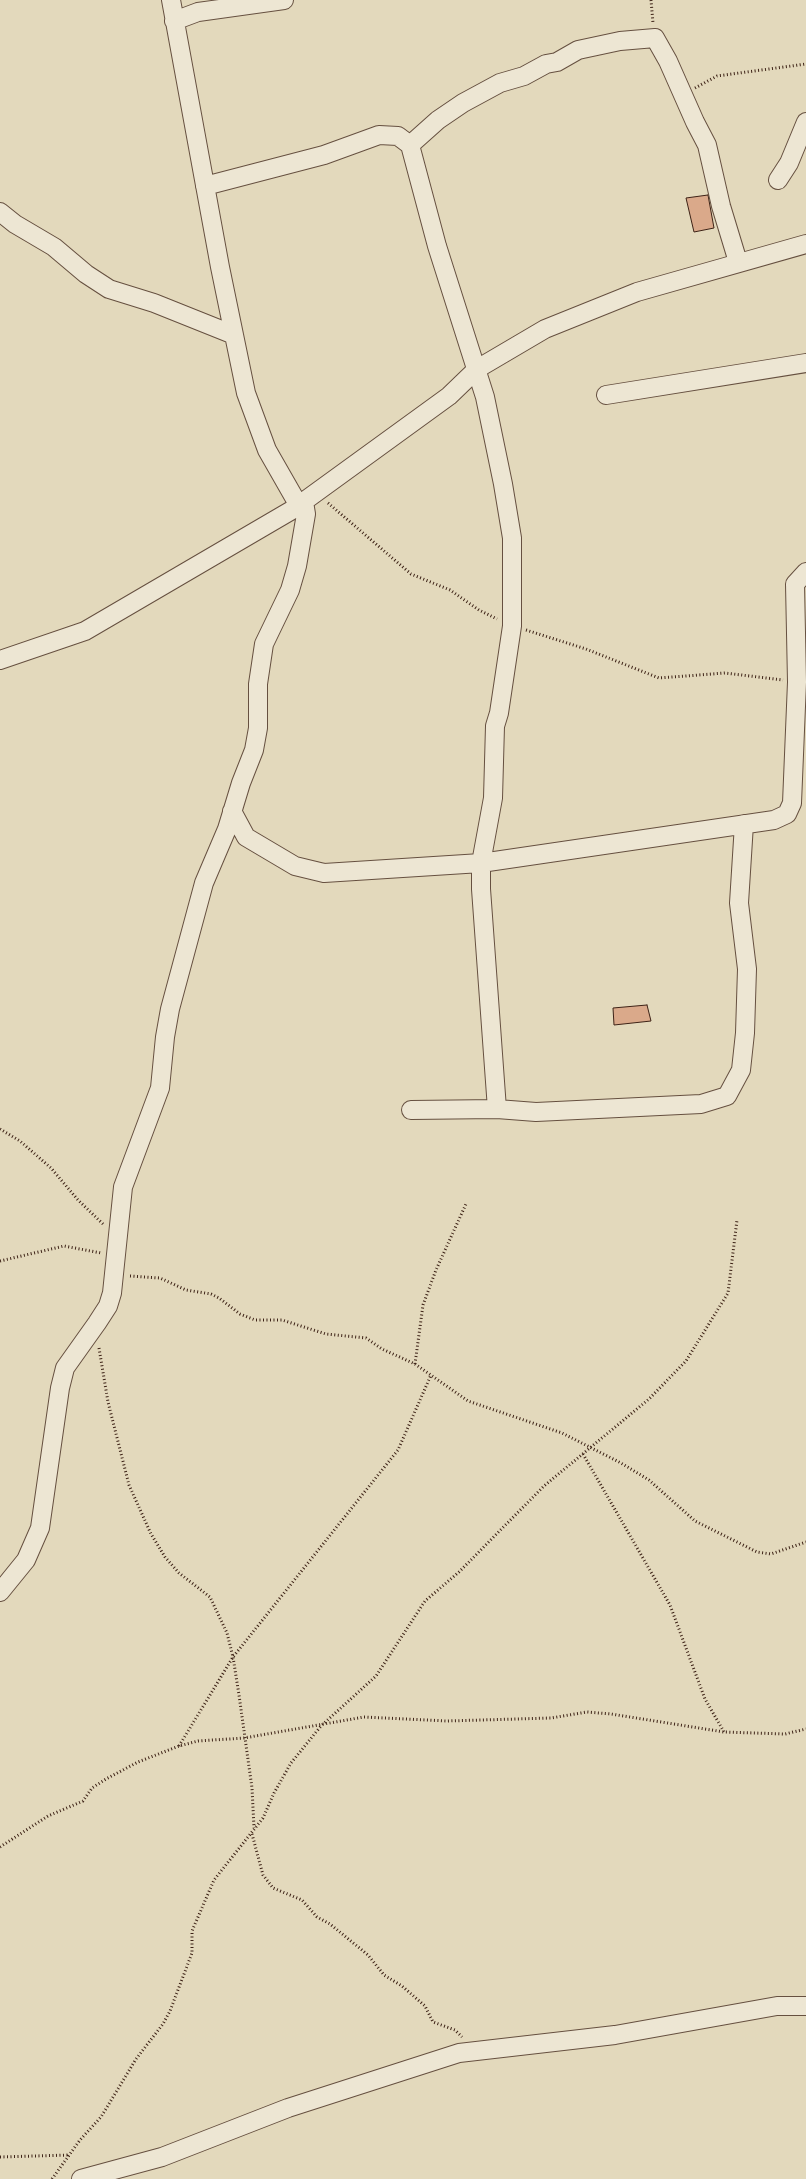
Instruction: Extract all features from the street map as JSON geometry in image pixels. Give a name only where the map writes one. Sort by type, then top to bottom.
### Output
[{"type":"street","points":[[0,1592],[26,1560],[40,1528],[62,1377],[65,1368],[108,1306],[112,1293],[123,1186],[160,1088],[165,1037],[204,883],[232,811],[257,738],[258,684],[264,644],[290,590],[297,566],[306,514],[306,500],[268,450],[246,393],[171,0]]},
{"type":"street","points":[[174,21],[198,12],[284,0]]},
{"type":"street","points":[[410,145],[438,120],[463,103],[500,83],[524,76],[546,64],[557,62],[578,50],[620,41],[655,38],[668,61],[682,95],[707,145],[738,262]]},
{"type":"street","points":[[778,180],[788,163],[806,122]]},
{"type":"street","points":[[205,186],[324,155],[379,136],[398,136],[410,145],[437,246],[485,397],[512,538],[512,626],[499,713],[495,726],[493,798],[481,863],[481,889],[496,1109]]},
{"type":"street","points":[[0,212],[15,224],[54,247],[86,274],[109,289],[167,308],[234,335]]},
{"type":"street","points":[[0,660],[85,631],[306,500],[449,396],[477,369],[545,329],[637,292],[806,244]]},
{"type":"street","points":[[606,395],[806,363]]},
{"type":"street","points":[[232,811],[246,836],[295,866],[324,873],[481,863],[774,820],[787,814],[792,803],[797,682],[795,584],[806,572]]},
{"type":"street","points":[[411,1110],[496,1109],[536,1112],[700,1104],[728,1096],[741,1070],[745,1033],[747,969],[739,903],[744,824]]},
{"type":"street","points":[[81,2179],[162,2157],[288,2108],[460,2053],[615,2035],[777,2006],[806,2006]]},
{"type":"path","points":[[651,0],[655,38]]},
{"type":"path","points":[[682,95],[717,76],[806,64]]},
{"type":"path","points":[[306,500],[411,574],[450,590],[479,610],[512,626],[586,649],[659,678],[725,673],[797,682]]},
{"type":"path","points":[[0,1130],[20,1141],[51,1168],[78,1200],[117,1239]]},
{"type":"path","points":[[415,1364],[424,1305],[436,1270],[466,1204]]},
{"type":"path","points":[[254,1828],[263,1818],[274,1793],[291,1763],[321,1726],[376,1676],[424,1601],[459,1572],[544,1486],[649,1399],[686,1361],[728,1293],[737,1220]]},
{"type":"path","points":[[0,1261],[64,1246],[82,1248],[116,1257]]},
{"type":"path","points":[[114,1277],[148,1276],[160,1278],[186,1290],[211,1294],[246,1317],[262,1320],[282,1320],[326,1334],[366,1338],[382,1349],[415,1364],[468,1401],[562,1433],[590,1447],[649,1480],[695,1521],[758,1552],[770,1554],[806,1542]]},
{"type":"path","points":[[52,2179],[105,2111],[136,2059],[170,2012],[192,1953],[192,1931],[214,1880],[252,1834],[254,1828],[252,1788],[233,1657],[227,1633],[210,1597],[179,1573],[165,1557],[151,1534],[129,1485],[100,1363],[97,1323]]},
{"type":"path","points":[[179,1746],[233,1657],[398,1450],[430,1375]]},
{"type":"path","points":[[583,1454],[670,1605],[705,1699],[724,1732]]},
{"type":"path","points":[[0,1847],[48,1816],[83,1801],[92,1788],[106,1779],[138,1762],[179,1746],[198,1741],[244,1738],[364,1717],[447,1721],[551,1718],[587,1712],[724,1732],[785,1734],[806,1729]]},
{"type":"path","points":[[252,1834],[261,1868],[268,1884],[302,1900],[317,1917],[330,1924],[368,1955],[384,1975],[402,1986],[425,2006],[433,2022],[455,2030],[474,2051]]},
{"type":"path","points":[[0,2158],[70,2155]]},
{"type":"building","points":[[708,195],[714,228],[694,232],[686,198]]},
{"type":"building","points":[[647,1005],[651,1021],[614,1025],[613,1008]]}]
